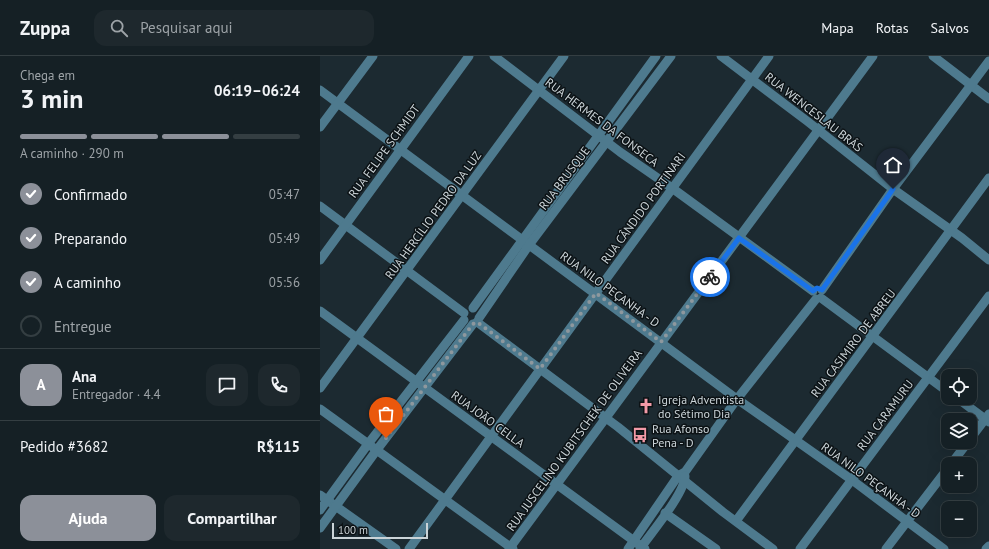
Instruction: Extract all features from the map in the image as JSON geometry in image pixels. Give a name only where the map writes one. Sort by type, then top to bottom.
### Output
[{"type":"street","points":[[320,128],[373,56]]},
{"type":"street","name":"RUA FELIPE SCHMIDT","points":[[320,260],[469,56]]},
{"type":"street","name":"RUA HERMES DA FONSECA","points":[[494,56],[599,135],[606,142],[672,188],[941,386]]},
{"type":"street","name":"RUA HERCÍLIO PEDRO DA LUZ","points":[[320,388],[564,56]]},
{"type":"street","name":"RUA BRUSQUE","points":[[320,528],[376,451],[477,321],[526,242],[599,135],[656,56]]},
{"type":"street","name":"RUA BRUSQUE","points":[[473,308],[606,142],[671,56]]},
{"type":"street","name":"RUA WENCESLAU BRÁS","points":[[720,56],[819,130],[893,189],[951,230],[989,260]]},
{"type":"street","name":"RUA CÂNDIDO PORTINARI","points":[[409,549],[769,56]]},
{"type":"street","name":"RUA JUSCELINO KUBITSCHEK DE OLIVEIRA","points":[[511,548],[661,342],[873,56]]},
{"type":"street","points":[[933,56],[989,100]]},
{"type":"street","points":[[628,549],[682,477],[737,399],[818,295],[893,189],[989,61]]},
{"type":"street","name":"RUA NILO PEÇANHA - D","points":[[320,90],[596,293],[737,399],[852,480],[944,549]]},
{"type":"street","name":"RUA CASIMIRO DE ABREU","points":[[736,521],[989,178]]},
{"type":"street","points":[[320,206],[464,316],[468,324],[477,321]]},
{"type":"street","name":"RUA CARAMURU","points":[[800,549],[989,296]]},
{"type":"street","points":[[320,510],[324,497],[368,444],[464,316],[467,309],[473,308],[477,310],[477,321]]},
{"type":"street","name":"RUA JOÃO CELLA","points":[[320,311],[642,548]]},
{"type":"street","points":[[477,321],[682,477],[768,548]]},
{"type":"street","points":[[968,405],[988,418],[977,431]]},
{"type":"street","points":[[320,409],[511,548]]},
{"type":"street","points":[[956,457],[963,449]]},
{"type":"street","points":[[642,548],[665,513],[682,477]]},
{"type":"street","points":[[886,549],[941,477]]},
{"type":"street","points":[[324,497],[396,549]]},
{"type":"street","points":[[665,513],[716,549]]},
{"type":"street","points":[[986,549],[989,546]]},
{"type":"way so far","points":[[386,438],[473,324],[477,322],[540,369],[596,293],[661,342],[710,277]]},
{"type":"place","name":"Igreja Adventista do Sétimo Dia","points":[[646,406]]},
{"type":"place","name":"Rua Afonso Pena - D","points":[[640,435]]},
{"type":"route","points":[[710,277],[739,238],[813,291],[815,288],[822,290],[893,189]]}]
